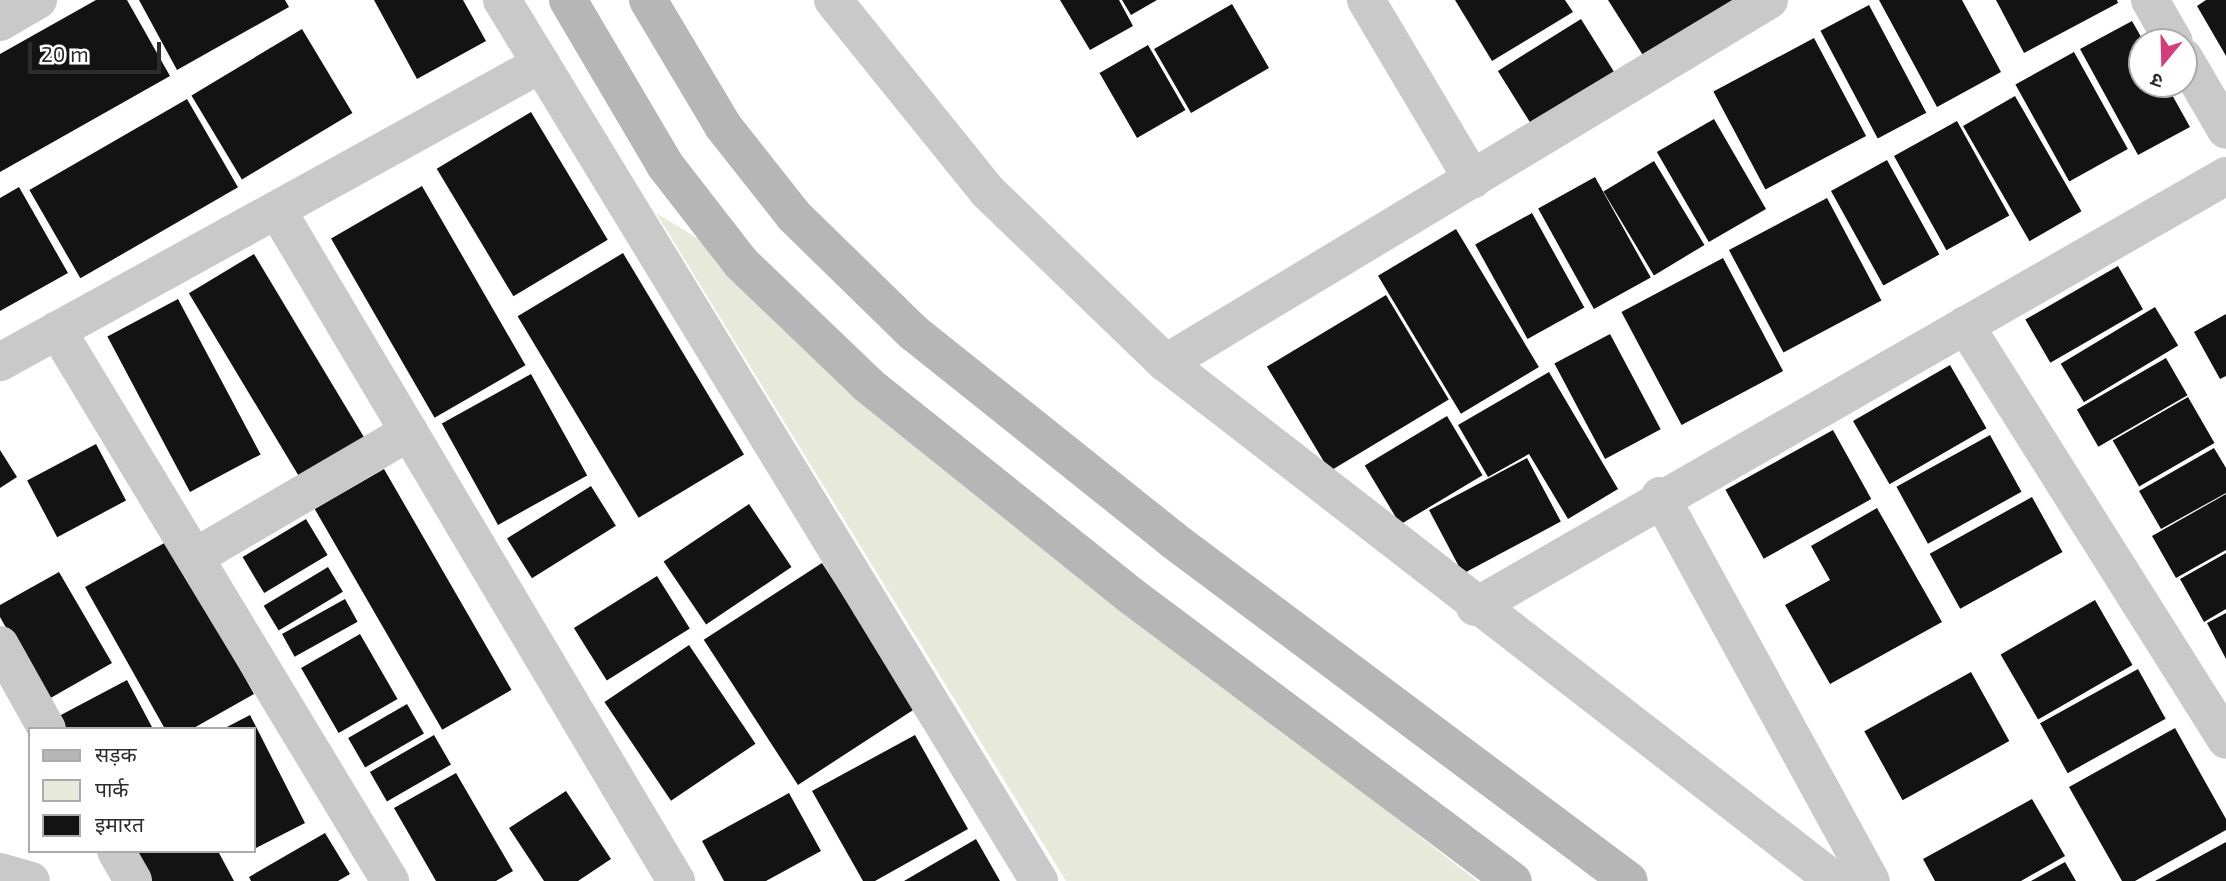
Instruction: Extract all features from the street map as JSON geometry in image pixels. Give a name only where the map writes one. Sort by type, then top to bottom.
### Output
[{"type":"street","points":[[0,22],[38,0]]},
{"type":"street","points":[[502,0],[1038,881]]},
{"type":"street","points":[[568,0],[665,165],[733,252],[868,385],[1130,595],[1513,881]]},
{"type":"street","points":[[648,0],[723,126],[794,216],[914,333],[1173,540],[1629,881]]},
{"type":"street","points":[[834,0],[986,191],[1166,363],[1475,607],[1835,881]]},
{"type":"street","points":[[1366,0],[1472,180]]},
{"type":"street","points":[[1166,363],[1769,0]]},
{"type":"street","points":[[2150,0],[2166,28]]},
{"type":"street","points":[[0,362],[541,64]]},
{"type":"street","points":[[2198,82],[2226,130]]},
{"type":"street","points":[[1475,607],[1660,496],[2226,176]]},
{"type":"street","points":[[277,210],[676,881]]},
{"type":"street","points":[[1965,325],[2226,740]]},
{"type":"street","points":[[57,330],[390,881]]},
{"type":"street","points":[[195,557],[409,432]]},
{"type":"street","points":[[1660,496],[1871,881]]},
{"type":"street","points":[[0,645],[46,727]]},
{"type":"street","points":[[117,853],[133,881]]},
{"type":"street","points":[[0,872],[31,881]]},
{"type":"green space","points":[[656,213],[720,252],[965,483],[1477,881],[1066,881]]},
{"type":"building","points":[[96,0],[127,0],[170,76],[0,172],[0,54]]},
{"type":"building","points":[[139,0],[285,0],[289,7],[177,70]]},
{"type":"building","points":[[374,0],[463,0],[486,41],[417,79]]},
{"type":"building","points":[[1060,0],[1119,0],[1133,26],[1090,50]]},
{"type":"building","points":[[1122,0],[1157,0],[1131,15]]},
{"type":"building","points":[[1455,0],[1565,0],[1573,12],[1492,61]]},
{"type":"building","points":[[1608,0],[1745,0],[1646,60]]},
{"type":"building","points":[[1879,0],[1962,0],[2001,72],[1937,107]]},
{"type":"building","points":[[1996,0],[2117,0],[2118,3],[2024,53]]},
{"type":"building","points":[[2206,0],[2226,0],[2226,56],[2197,6]]},
{"type":"building","points":[[1232,4],[1269,68],[1191,113],[1154,49]]},
{"type":"building","points":[[1869,5],[1926,113],[1878,139],[1820,31]]},
{"type":"building","points":[[1581,19],[1617,76],[1533,128],[1498,71]]},
{"type":"building","points":[[2132,21],[2136,28],[2128,28],[2128,98],[2174,98],[2190,127],[2138,155],[2080,49]]},
{"type":"building","points":[[302,29],[352,113],[242,179],[191,95]]},
{"type":"building","points":[[1814,38],[1866,136],[1765,190],[1713,92]]},
{"type":"building","points":[[1148,45],[1186,110],[1137,138],[1100,73]]},
{"type":"building","points":[[2074,52],[2128,149],[2069,182],[2015,84]]},
{"type":"building","points":[[2015,96],[2082,211],[2030,241],[1963,126]]},
{"type":"building","points":[[187,99],[238,187],[80,278],[29,190]]},
{"type":"building","points":[[531,112],[608,240],[513,296],[437,169]]},
{"type":"building","points":[[1714,119],[1766,209],[1709,242],[1657,152]]},
{"type":"building","points":[[1957,121],[2009,215],[1946,250],[1894,156]]},
{"type":"building","points":[[1887,160],[1939,254],[1883,285],[1831,191]]},
{"type":"building","points":[[1654,161],[1704,245],[1654,275],[1603,191]]},
{"type":"building","points":[[1595,177],[1651,278],[1594,309],[1538,209]]},
{"type":"building","points":[[422,186],[526,365],[435,418],[331,238]]},
{"type":"building","points":[[19,187],[68,273],[0,311],[0,198]]},
{"type":"building","points":[[1827,198],[1881,300],[1783,353],[1729,250]]},
{"type":"building","points":[[1532,213],[1584,307],[1528,339],[1475,245]]},
{"type":"building","points":[[1456,229],[1539,367],[1461,414],[1378,276]]},
{"type":"building","points":[[623,253],[744,454],[639,518],[518,316]]},
{"type":"building","points":[[254,254],[365,439],[300,478],[189,293]]},
{"type":"building","points":[[1723,258],[1783,371],[1682,425],[1621,312]]},
{"type":"building","points":[[2118,266],[2143,309],[2050,363],[2025,320]]},
{"type":"building","points":[[1386,295],[1449,400],[1330,471],[1267,367]]},
{"type":"building","points":[[178,299],[261,454],[190,492],[107,337]]},
{"type":"building","points":[[2155,307],[2178,346],[2084,402],[2061,364]]},
{"type":"building","points":[[2226,314],[2226,376],[2220,379],[2194,332]]},
{"type":"building","points":[[1610,334],[1661,429],[1605,459],[1554,364]]},
{"type":"building","points":[[2166,358],[2188,395],[2098,447],[2077,410]]},
{"type":"building","points":[[1950,365],[1986,428],[1890,484],[1853,421]]},
{"type":"building","points":[[1549,372],[1618,489],[1568,519],[1529,454],[1488,477],[1458,425]]},
{"type":"building","points":[[531,374],[587,475],[498,525],[442,423]]},
{"type":"building","points":[[2188,397],[2214,443],[2139,486],[2113,440]]},
{"type":"building","points":[[1447,416],[1483,475],[1400,525],[1365,465]]},
{"type":"building","points":[[1833,430],[1871,499],[1764,559],[1725,490]]},
{"type":"building","points":[[1990,435],[2022,492],[1928,544],[1896,487]]},
{"type":"building","points":[[96,444],[126,501],[57,537],[27,481]]},
{"type":"building","points":[[2214,448],[2226,468],[2226,493],[2161,529],[2139,491]]},
{"type":"building","points":[[0,450],[17,477],[0,488]]},
{"type":"building","points":[[1527,458],[1561,522],[1463,574],[1429,510]]},
{"type":"building","points":[[384,469],[511,690],[442,730],[315,509]]},
{"type":"building","points":[[591,486],[616,526],[532,578],[507,538]]},
{"type":"building","points":[[2226,494],[2226,550],[2176,578],[2152,536]]},
{"type":"building","points":[[2032,497],[2063,552],[1960,609],[1930,554]]},
{"type":"building","points":[[749,504],[791,567],[706,625],[664,562]]},
{"type":"building","points":[[1877,508],[1942,622],[1830,684],[1785,605],[1830,580],[1811,546]]},
{"type":"building","points":[[306,519],[328,555],[264,593],[243,557]]},
{"type":"building","points":[[168,541],[254,694],[196,727],[164,727],[85,587]]},
{"type":"building","points":[[2226,553],[2226,609],[2204,622],[2180,579]]},
{"type":"building","points":[[822,563],[916,708],[798,785],[704,640]]},
{"type":"building","points":[[328,567],[343,592],[279,630],[264,606]]},
{"type":"building","points":[[59,572],[112,663],[47,700],[0,617],[0,605]]},
{"type":"building","points":[[657,576],[690,629],[607,681],[574,628]]},
{"type":"building","points":[[345,599],[358,622],[295,657],[282,634]]},
{"type":"building","points":[[2095,600],[2132,665],[2038,719],[2001,654]]},
{"type":"building","points":[[2226,613],[2226,659],[2207,623]]},
{"type":"building","points":[[360,634],[398,699],[339,733],[301,668]]},
{"type":"building","points":[[689,645],[756,744],[671,801],[604,702]]},
{"type":"building","points":[[2138,669],[2166,719],[2068,773],[2040,723]]},
{"type":"building","points":[[1971,672],[2009,741],[1903,800],[1864,731]]},
{"type":"building","points":[[127,680],[152,727],[65,727],[59,716]]},
{"type":"building","points":[[407,704],[424,733],[365,767],[348,738]]},
{"type":"building","points":[[250,715],[305,823],[256,848],[256,727],[227,727]]},
{"type":"building","points":[[2175,728],[2226,819],[2226,830],[2135,881],[2122,881],[2069,787]]},
{"type":"building","points":[[434,735],[451,764],[387,801],[370,772]]},
{"type":"building","points":[[915,735],[968,829],[875,881],[863,881],[812,791]]},
{"type":"building","points":[[456,773],[513,871],[496,881],[436,881],[394,808]]},
{"type":"building","points":[[566,791],[611,859],[578,881],[544,881],[509,828]]},
{"type":"building","points":[[789,793],[821,851],[766,881],[724,881],[702,841]]},
{"type":"building","points":[[2032,799],[2065,856],[2021,881],[1935,881],[1923,859]]},
{"type":"building","points":[[325,833],[350,874],[338,881],[251,881],[249,877]]},
{"type":"building","points":[[976,839],[1000,881],[904,881]]},
{"type":"building","points":[[2226,842],[2226,881],[2155,881]]},
{"type":"building","points":[[133,853],[219,853],[234,881],[148,881]]},
{"type":"building","points":[[2065,862],[2076,881],[2031,881]]}]
